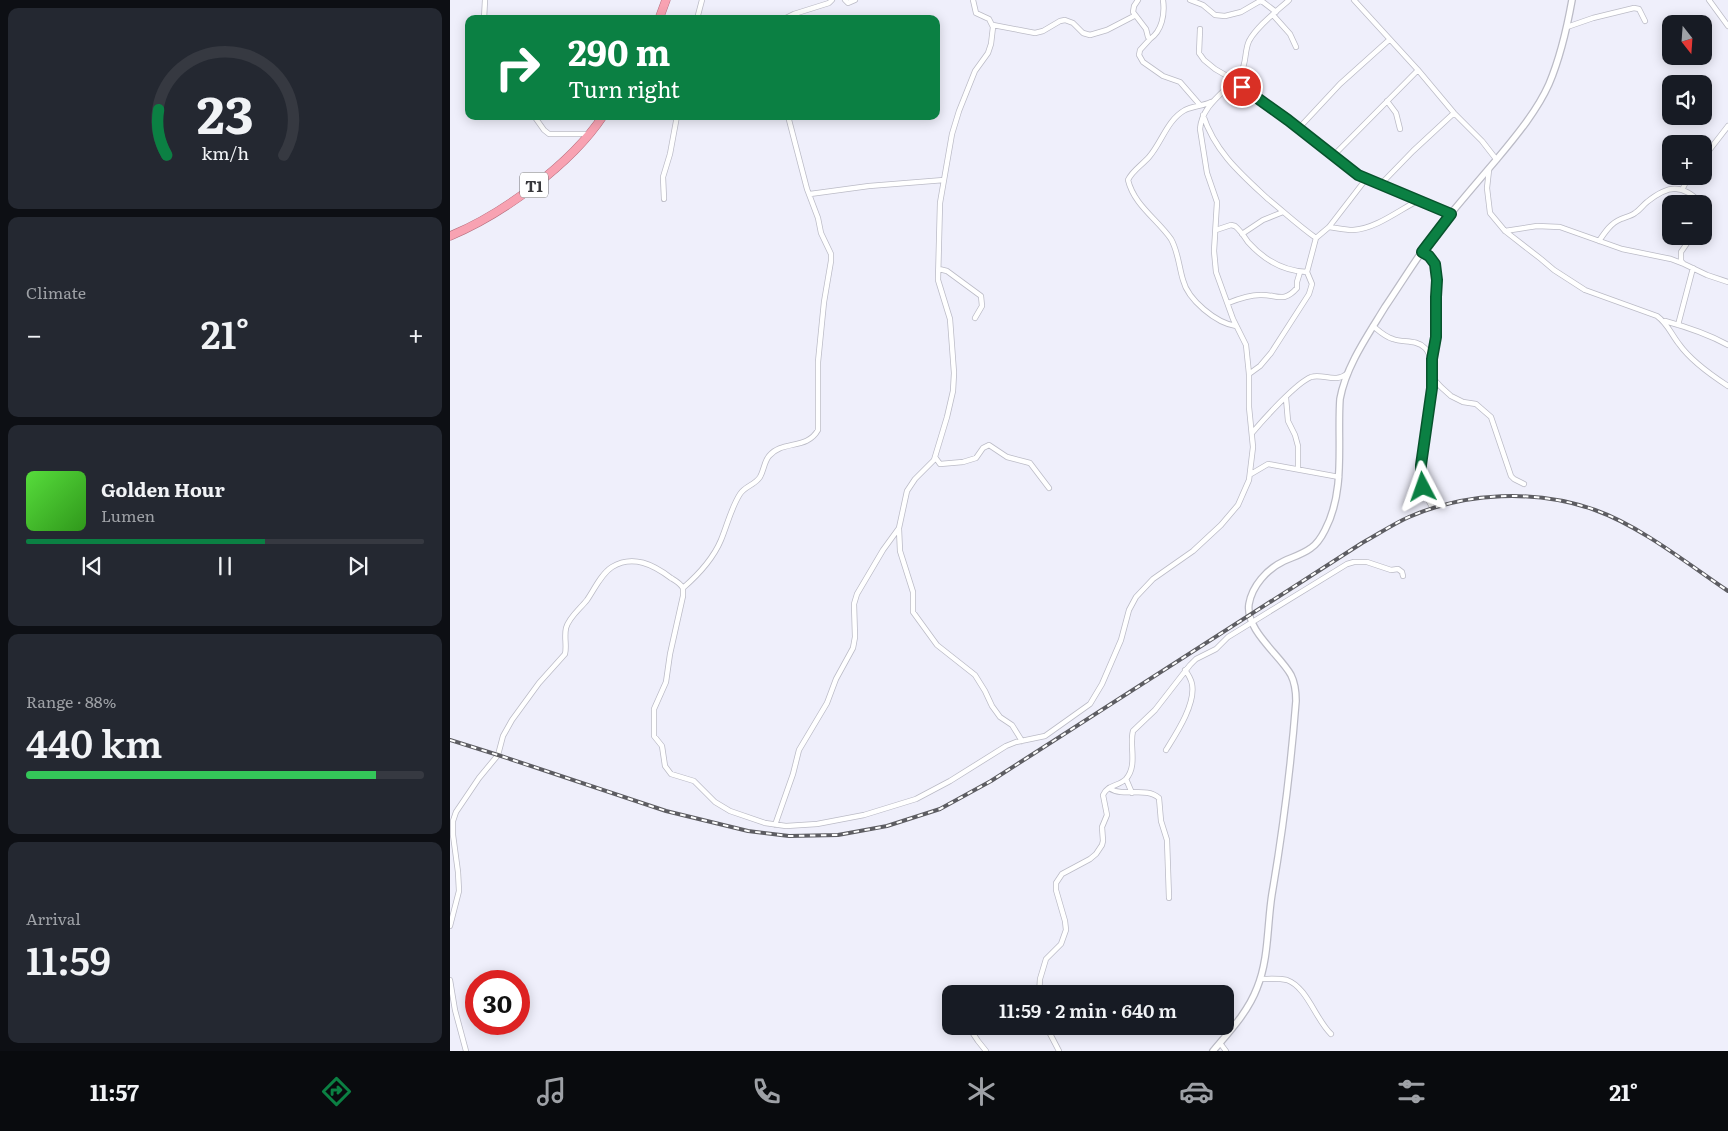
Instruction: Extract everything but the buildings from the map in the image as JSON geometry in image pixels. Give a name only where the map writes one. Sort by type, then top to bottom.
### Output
[{"type":"highway","points":[[660,15],[666,0]]},
{"type":"highway","name":"T1","points":[[450,236],[512,202],[554,169],[600,120]]},
{"type":"street","points":[[484,15],[485,0]]},
{"type":"street","points":[[698,15],[702,0]]},
{"type":"street","points":[[792,15],[829,3],[832,0]]},
{"type":"street","points":[[845,0],[848,3],[855,0]]},
{"type":"street","points":[[973,0],[976,13],[989,19],[993,25],[993,34],[990,49],[975,71],[952,134],[939,213],[939,286],[950,319],[954,383],[949,409],[935,457],[907,490],[899,528],[900,551],[908,573],[914,612],[937,644],[975,674],[992,706],[1000,717],[1012,726],[1022,741]]},
{"type":"street","points":[[1138,0],[1133,9],[1134,16],[1146,29],[1150,40]]},
{"type":"street","points":[[1163,0],[1163,14],[1160,27],[1157,33],[1140,50],[1139,55],[1143,62],[1163,76],[1180,82],[1200,105]]},
{"type":"street","points":[[1190,0],[1203,5],[1220,16],[1241,12],[1260,1],[1267,4],[1290,34],[1296,47]]},
{"type":"street","points":[[789,120],[807,189],[832,261],[824,302],[818,362],[818,430],[809,440],[799,445],[776,450],[768,458],[758,480],[746,487],[739,496],[721,541],[712,557],[683,588],[666,682],[654,709],[654,736],[662,746],[665,766],[674,776],[694,781],[710,798],[723,807],[750,819],[775,825],[805,826],[879,812],[916,799],[945,784],[1006,746],[1052,733],[1090,704],[1102,684],[1121,640],[1129,610],[1136,597],[1159,573],[1193,551],[1221,525],[1238,505],[1251,474],[1253,447],[1249,407],[1249,374],[1246,345],[1236,326],[1218,278],[1215,262],[1217,202],[1208,178],[1200,138],[1200,122],[1213,102],[1244,67],[1248,42],[1258,29],[1289,0]]},
{"type":"street","points":[[1354,0],[1418,70],[1454,113],[1482,141],[1496,159]]},
{"type":"street","points":[[1213,1051],[1245,1009],[1260,979],[1281,847],[1296,693],[1290,674],[1261,637],[1253,623],[1249,603],[1257,585],[1266,573],[1312,548],[1325,530],[1333,511],[1339,477],[1340,407],[1343,386],[1349,372],[1374,326],[1422,252],[1526,122],[1548,85],[1567,27],[1572,0]]},
{"type":"street","points":[[1709,0],[1727,24]]},
{"type":"street","points":[[1567,27],[1593,18],[1634,8],[1639,9],[1645,21]]},
{"type":"street","points":[[993,25],[1032,33],[1043,31],[1060,21],[1066,20],[1090,35],[1107,30],[1134,16]]},
{"type":"street","points":[[1200,29],[1199,53],[1202,58],[1299,128],[1358,175],[1366,180],[1451,214]]},
{"type":"street","points":[[1299,128],[1340,84],[1389,40]]},
{"type":"street","points":[[1333,156],[1418,70]]},
{"type":"street","points":[[1387,101],[1396,113],[1400,129]]},
{"type":"street","points":[[1213,102],[1186,110],[1176,117],[1165,131],[1154,151],[1131,174],[1128,180],[1132,192],[1143,208],[1172,240],[1186,288],[1208,312],[1221,322],[1236,326]]},
{"type":"street","points":[[1380,185],[1413,150],[1454,113]]},
{"type":"street","points":[[1204,115],[1213,138],[1237,170],[1283,212],[1316,238]]},
{"type":"street","points":[[537,120],[549,134],[588,134]]},
{"type":"street","points":[[664,199],[663,178],[676,120]]},
{"type":"street","points":[[1712,147],[1728,126]]},
{"type":"street","points":[[1489,170],[1487,188],[1490,213],[1505,231],[1554,270],[1580,288],[1657,316],[1665,321],[1714,337],[1728,345]]},
{"type":"street","points":[[810,194],[869,186],[944,180]]},
{"type":"street","points":[[1249,374],[1266,360],[1305,303],[1312,287],[1307,272],[1316,238],[1329,228],[1366,180]]},
{"type":"street","points":[[1682,190],[1684,185]]},
{"type":"street","points":[[1600,241],[1614,222],[1637,212],[1656,195],[1672,188],[1692,195]]},
{"type":"street","points":[[1329,228],[1354,230],[1368,226],[1387,218],[1417,200]]},
{"type":"street","points":[[1242,234],[1262,220],[1283,212]]},
{"type":"street","points":[[1216,230],[1231,225],[1235,226],[1269,262],[1300,272],[1307,272]]},
{"type":"street","points":[[1505,231],[1538,226],[1553,226],[1627,250],[1671,259],[1728,282]]},
{"type":"street","points":[[1684,264],[1680,261],[1680,252],[1685,245]]},
{"type":"street","points":[[1422,252],[1432,260],[1437,273],[1436,337],[1432,359],[1432,377],[1421,475],[1423,487],[1432,507]]},
{"type":"street","points":[[1678,325],[1692,268]]},
{"type":"street","points":[[938,269],[947,271],[981,296],[982,306],[975,318]]},
{"type":"street","points":[[1228,303],[1256,295],[1280,298],[1287,296],[1297,288],[1297,279],[1300,272]]},
{"type":"street","points":[[1665,321],[1678,344],[1694,360],[1728,386]]},
{"type":"street","points":[[1374,326],[1381,333],[1393,339],[1418,343],[1425,348],[1432,359]]},
{"type":"street","points":[[1252,433],[1303,380],[1316,376],[1326,378],[1340,377],[1349,372]]},
{"type":"street","points":[[1432,377],[1451,396],[1463,402],[1476,404],[1491,417],[1511,476],[1524,484]]},
{"type":"street","points":[[1286,398],[1288,421],[1298,446],[1298,469]]},
{"type":"street","points":[[935,457],[940,464],[964,462],[976,458],[983,448],[989,446],[1007,457],[1030,463],[1049,488]]},
{"type":"street","points":[[1251,474],[1268,464],[1339,477]]},
{"type":"street","points":[[775,825],[791,781],[798,750],[827,703],[836,679],[853,648],[855,637],[854,604],[857,594],[883,550],[899,528]]},
{"type":"street","points":[[450,926],[457,900],[459,882],[453,835],[454,817],[470,791],[498,754],[503,736],[512,720],[539,682],[565,654],[566,629],[573,616],[608,570],[624,562],[635,561],[650,565],[680,584],[683,588]]},
{"type":"street","points":[[1040,985],[1046,959],[1062,944],[1065,936],[1066,925],[1056,890],[1057,880],[1065,872],[1093,856],[1102,845],[1102,827],[1107,815],[1103,795],[1106,789],[1126,779],[1133,760],[1133,731],[1155,710],[1186,670],[1196,659],[1211,652],[1228,637],[1350,563],[1367,562],[1391,570],[1398,569],[1402,572],[1403,576]]},
{"type":"street","points":[[1166,750],[1182,724],[1193,695],[1193,686],[1186,670]]},
{"type":"street","points":[[1126,779],[1132,793]]},
{"type":"street","points":[[1109,788],[1118,792],[1152,794],[1159,798],[1161,821],[1167,840],[1169,898]]},
{"type":"street","points":[[1260,979],[1290,981],[1311,1004],[1321,1024],[1331,1034]]},
{"type":"street","points":[[450,980],[455,1010],[466,1051]]},
{"type":"street","points":[[974,1035],[986,1051]]},
{"type":"street","points":[[1051,1035],[1059,1051]]},
{"type":"street","points":[[1220,1043],[1226,1051]]},
{"type":"railway","points":[[450,740],[666,811],[748,831],[789,836],[838,835],[887,826],[940,809],[991,781],[1362,543],[1409,517],[1454,502],[1477,498],[1525,496],[1572,503],[1595,510],[1612,517],[1663,546],[1728,591]]},
{"type":"route","points":[[1242,87],[1288,120],[1342,164],[1366,180],[1451,214],[1422,252],[1429,256],[1435,264],[1437,273],[1436,337],[1432,359],[1432,388],[1421,465],[1423,487]]}]
